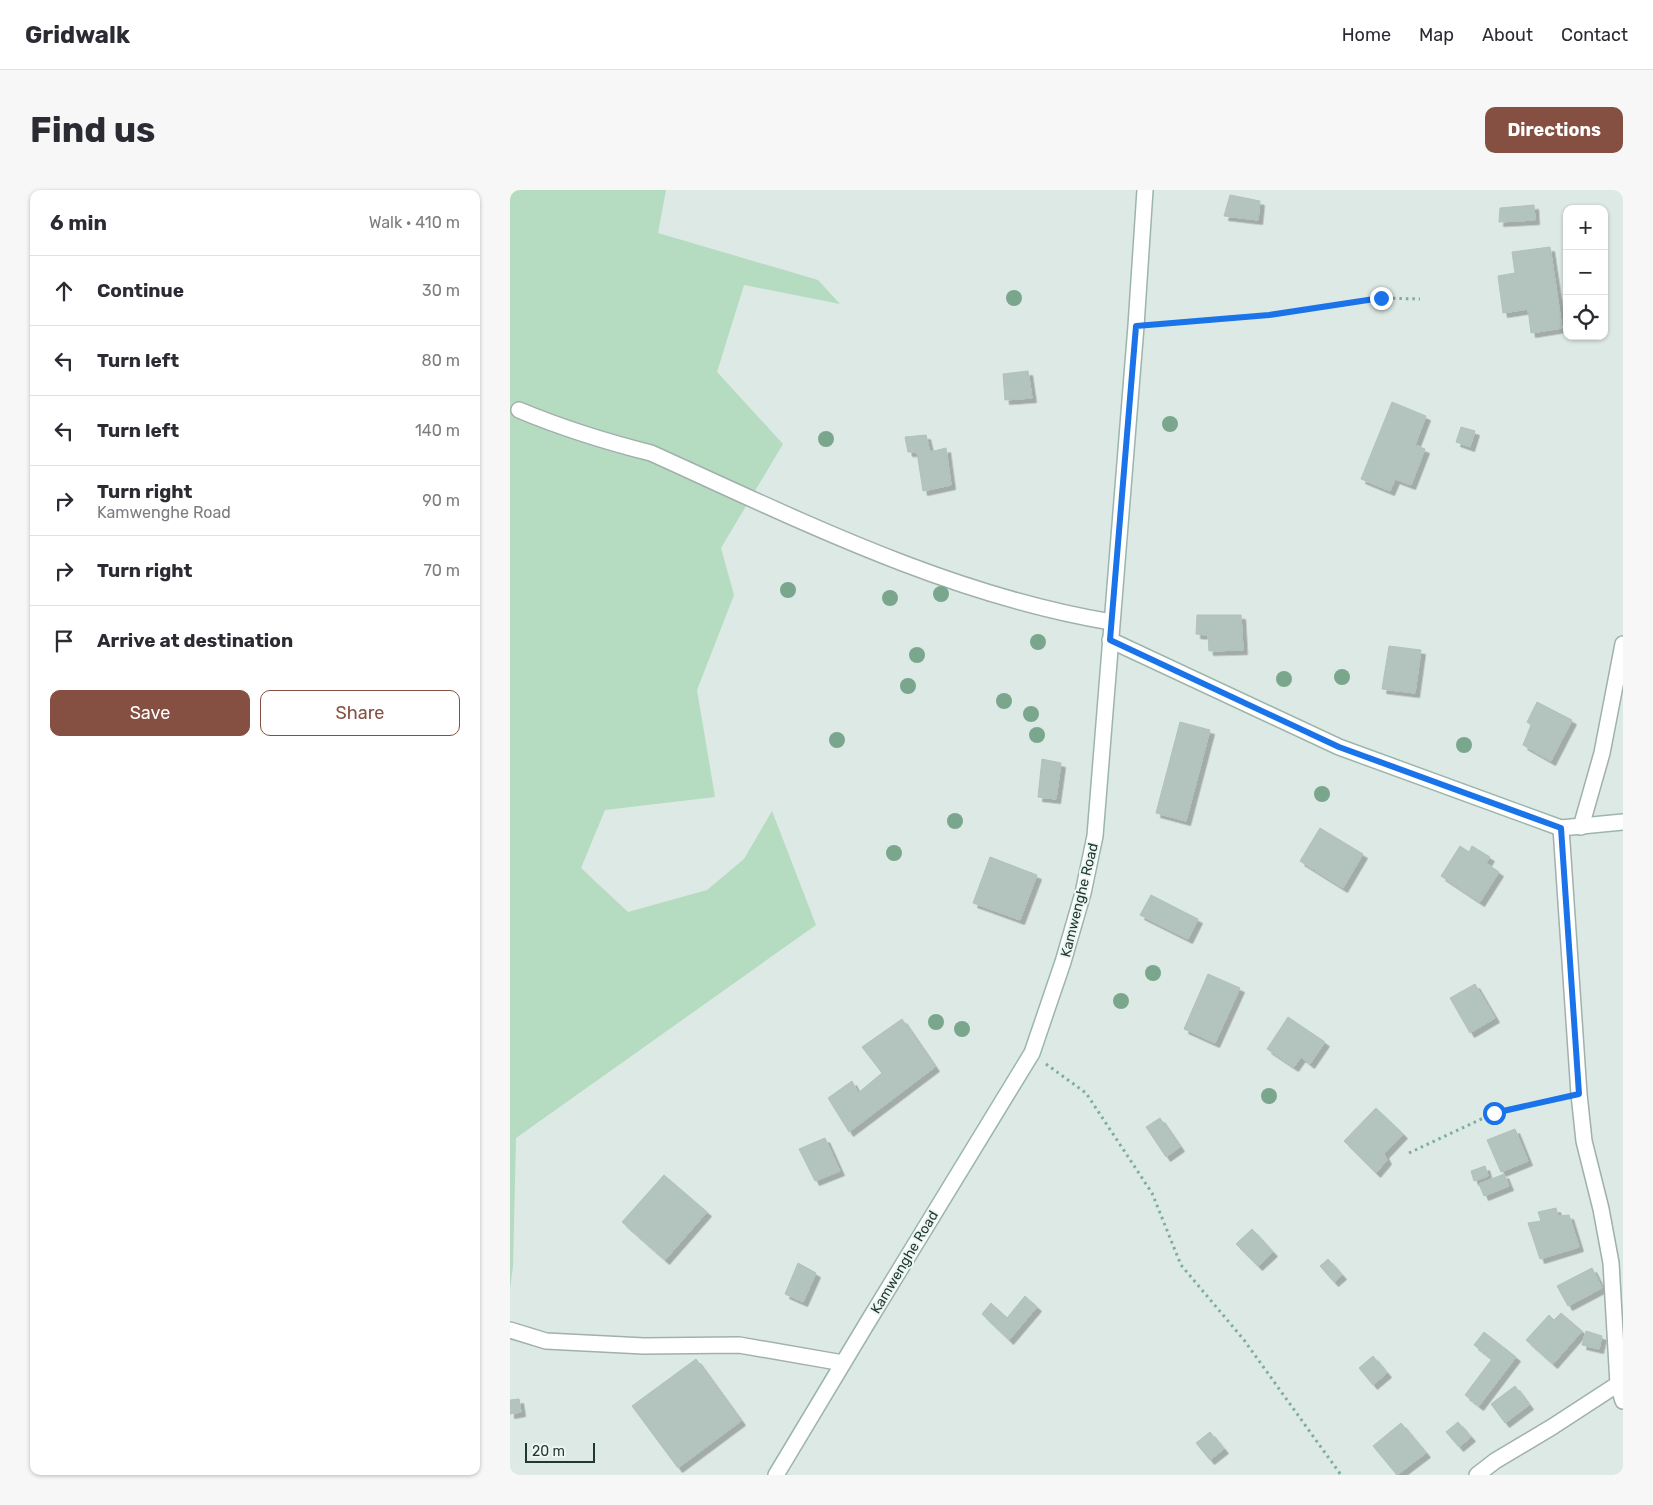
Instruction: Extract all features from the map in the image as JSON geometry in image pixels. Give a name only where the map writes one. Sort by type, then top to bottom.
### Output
[{"type":"street","name":"Kamwenghe Road","points":[[776,1475],[1032,1053],[1081,902],[1095,836],[1136,326],[1145,190]]},
{"type":"street","points":[[520,410],[551,423],[621,446],[651,453],[824,531],[916,568],[1026,604],[1084,618],[1111,622]]},
{"type":"street","points":[[1110,640],[1339,747],[1561,828],[1623,822]]},
{"type":"street","points":[[1581,827],[1602,753],[1623,644]]},
{"type":"street","points":[[1561,828],[1579,1094],[1584,1141],[1601,1209],[1611,1263],[1618,1384],[1623,1401]]},
{"type":"street","points":[[510,1330],[546,1341],[644,1346],[739,1345],[843,1363]]},
{"type":"street","points":[[1476,1475],[1495,1461],[1618,1384]]},
{"type":"path","points":[[1136,326],[1269,315],[1381,298],[1420,299]]},
{"type":"path","points":[[1032,1053],[1086,1094],[1152,1193],[1181,1265],[1244,1340],[1341,1475]]},
{"type":"path","points":[[1409,1153],[1494,1113],[1579,1094]]},
{"type":"green space","points":[[510,190],[666,190],[658,233],[818,280],[840,304],[744,285],[717,372],[783,444],[721,548],[734,595],[697,690],[715,797],[605,810],[581,868],[628,912],[707,890],[744,859],[772,811],[816,925],[516,1138],[513,1266],[510,1289]]},
{"type":"building","points":[[1230,195],[1260,201],[1258,220],[1224,216]]},
{"type":"building","points":[[1534,205],[1535,220],[1499,222],[1500,208]]},
{"type":"building","points":[[1550,247],[1562,328],[1531,333],[1528,309],[1503,313],[1498,276],[1515,273],[1512,252]]},
{"type":"building","points":[[1028,371],[1032,398],[1005,400],[1003,374]]},
{"type":"building","points":[[1392,402],[1426,416],[1415,445],[1425,449],[1411,485],[1395,479],[1390,491],[1361,479]]},
{"type":"building","points":[[1461,427],[1475,431],[1470,447],[1456,442]]},
{"type":"building","points":[[926,435],[930,452],[946,448],[951,485],[923,491],[917,452],[908,452],[905,437]]},
{"type":"building","points":[[1197,615],[1241,615],[1243,650],[1209,651],[1208,635],[1196,634]]},
{"type":"building","points":[[1389,646],[1421,650],[1415,693],[1382,689]]},
{"type":"building","points":[[1537,702],[1572,720],[1551,761],[1523,745],[1531,725],[1527,722]]},
{"type":"building","points":[[1180,722],[1210,730],[1186,821],[1156,813]]},
{"type":"building","points":[[1042,759],[1061,763],[1056,799],[1038,797]]},
{"type":"building","points":[[1320,828],[1363,854],[1343,888],[1300,861]]},
{"type":"building","points":[[1460,846],[1469,852],[1472,846],[1490,857],[1486,863],[1499,872],[1480,902],[1441,876]]},
{"type":"building","points":[[990,857],[1037,875],[1020,920],[973,903]]},
{"type":"building","points":[[1151,895],[1198,919],[1188,939],[1140,915]]},
{"type":"building","points":[[1208,974],[1240,988],[1215,1043],[1184,1029]]},
{"type":"building","points":[[1475,984],[1495,1018],[1470,1033],[1450,998]]},
{"type":"building","points":[[1288,1017],[1325,1042],[1310,1064],[1301,1057],[1294,1067],[1267,1049]]},
{"type":"building","points":[[902,1019],[935,1067],[849,1132],[828,1098],[852,1081],[858,1093],[882,1073],[862,1047]]},
{"type":"building","points":[[1376,1108],[1403,1134],[1384,1154],[1387,1160],[1376,1173],[1344,1141]]},
{"type":"building","points":[[1160,1118],[1180,1147],[1166,1157],[1146,1127]]},
{"type":"building","points":[[1515,1129],[1528,1161],[1501,1172],[1487,1140]]},
{"type":"building","points":[[825,1138],[840,1171],[815,1181],[799,1149]]},
{"type":"building","points":[[1485,1166],[1488,1176],[1474,1181],[1471,1171]]},
{"type":"building","points":[[1504,1174],[1509,1186],[1484,1196],[1479,1184]]},
{"type":"building","points":[[664,1175],[707,1212],[665,1260],[622,1222]]},
{"type":"building","points":[[1556,1208],[1558,1216],[1569,1215],[1579,1247],[1540,1259],[1528,1223],[1541,1221],[1538,1212]]},
{"type":"building","points":[[1252,1229],[1273,1252],[1258,1266],[1236,1244]]},
{"type":"building","points":[[1328,1259],[1342,1275],[1334,1282],[1320,1266]]},
{"type":"building","points":[[798,1263],[816,1273],[803,1302],[785,1294]]},
{"type":"building","points":[[1592,1268],[1602,1288],[1568,1306],[1557,1286]]},
{"type":"building","points":[[1025,1296],[1037,1307],[1009,1340],[982,1314],[991,1303],[1007,1318]]},
{"type":"building","points":[[1561,1313],[1582,1331],[1553,1364],[1526,1340],[1549,1315],[1554,1320]]},
{"type":"building","points":[[1586,1331],[1602,1336],[1599,1349],[1582,1345]]},
{"type":"building","points":[[1484,1332],[1516,1357],[1479,1406],[1465,1395],[1492,1359],[1474,1345]]},
{"type":"building","points":[[1373,1356],[1387,1373],[1373,1385],[1359,1368]]},
{"type":"building","points":[[696,1359],[741,1421],[678,1468],[632,1406]]},
{"type":"building","points":[[1515,1386],[1529,1405],[1505,1423],[1491,1404]]},
{"type":"building","points":[[519,1399],[521,1412],[510,1414],[510,1400]]},
{"type":"building","points":[[1458,1422],[1471,1437],[1459,1447],[1446,1432]]},
{"type":"building","points":[[1401,1423],[1426,1453],[1397,1475],[1373,1446]]},
{"type":"building","points":[[1210,1432],[1224,1449],[1210,1460],[1196,1443]]},
{"type":"route","points":[[1381,298],[1269,315],[1136,326],[1110,640],[1339,747],[1561,828],[1579,1094],[1494,1113]]}]
